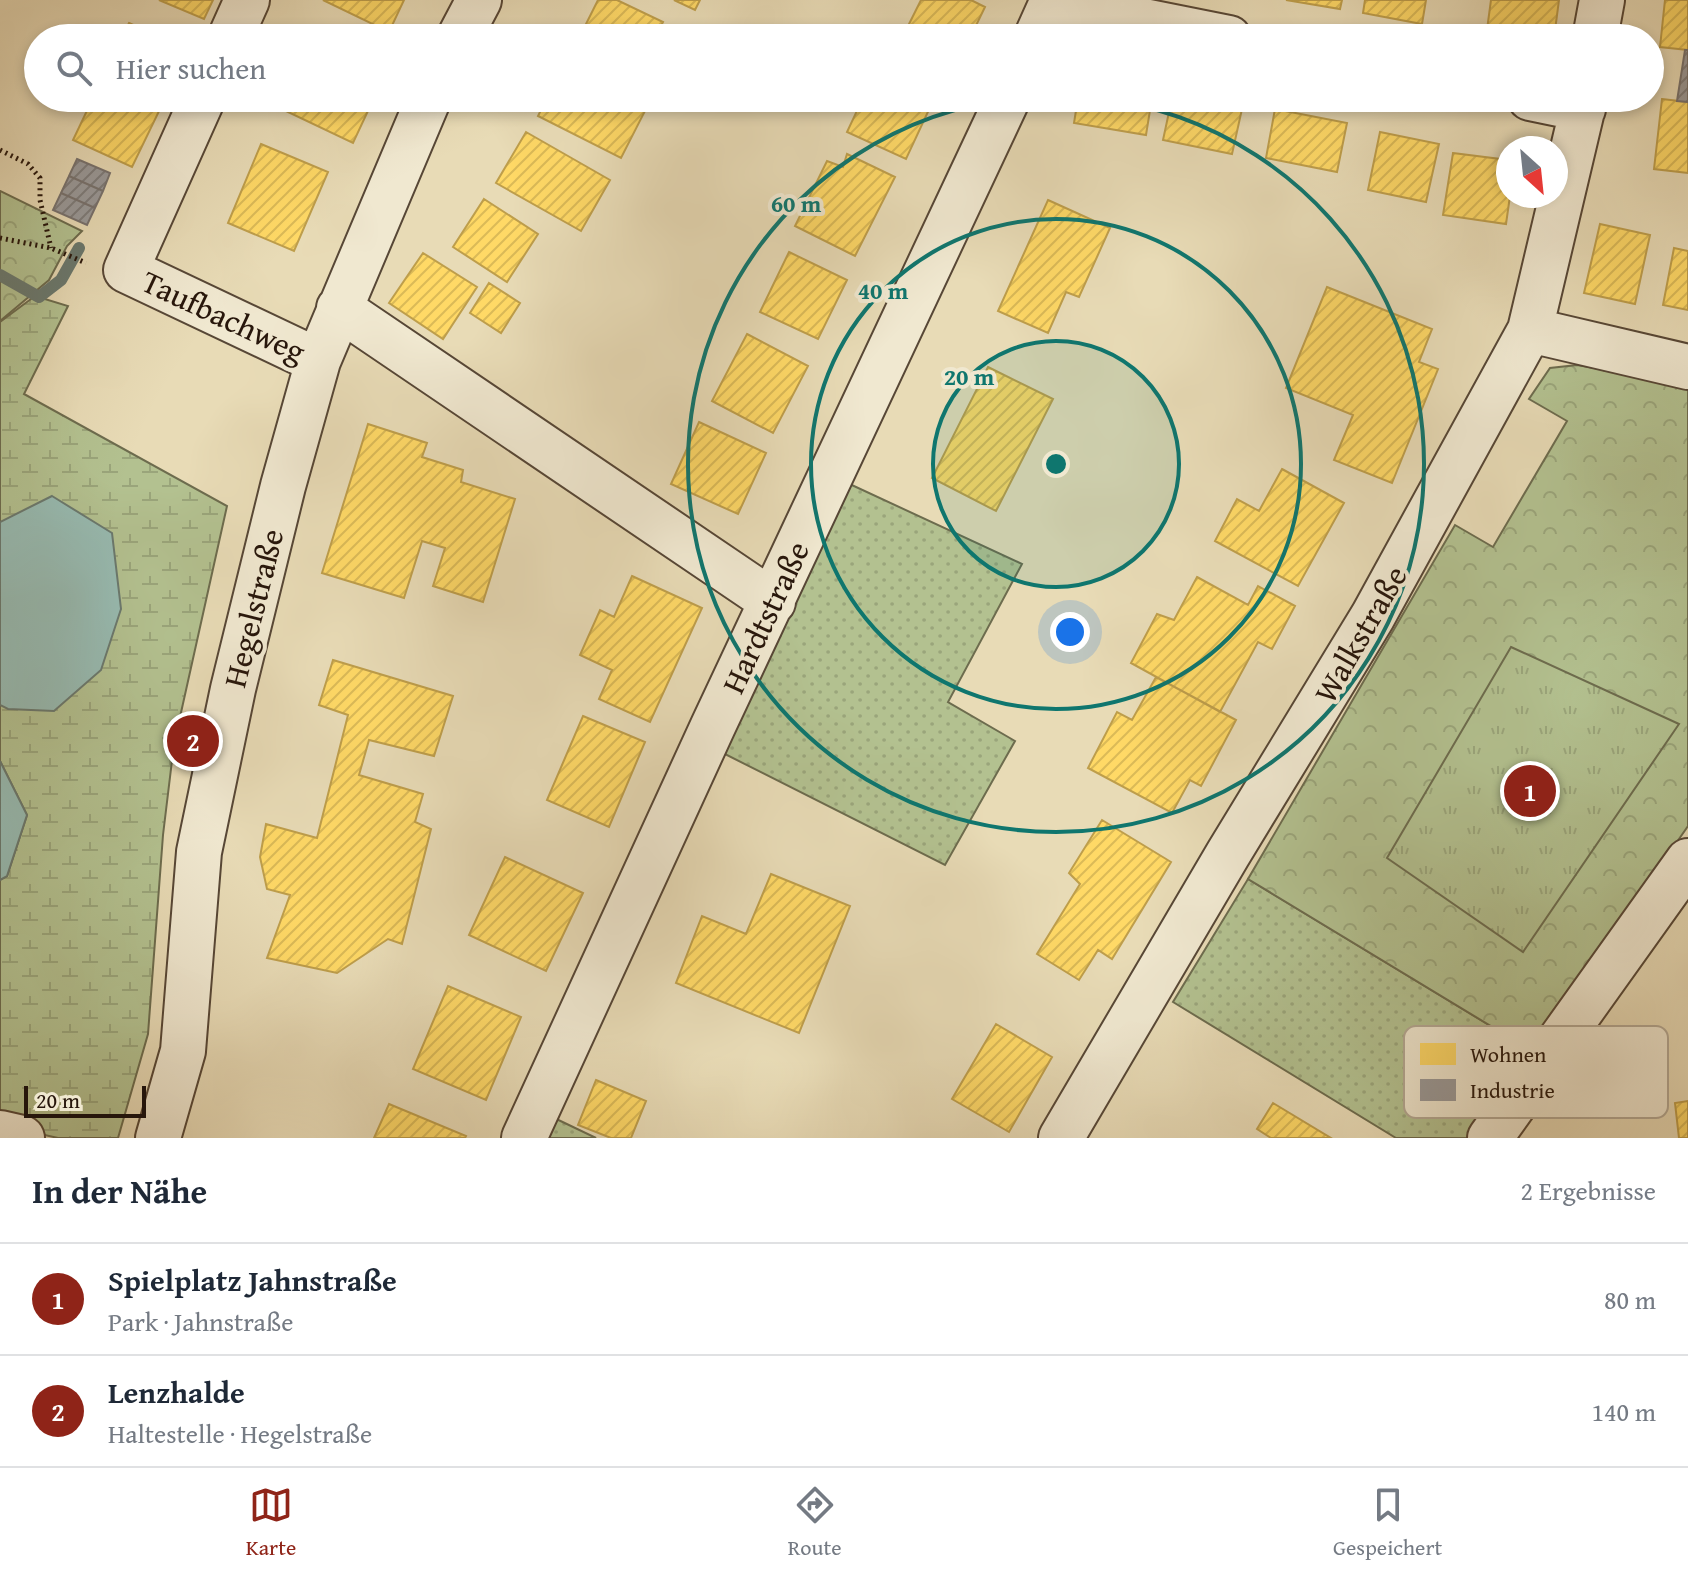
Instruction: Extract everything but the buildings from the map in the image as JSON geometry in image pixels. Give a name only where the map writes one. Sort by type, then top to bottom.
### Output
[{"type":"street","points":[[236,24],[247,0]]},
{"type":"street","points":[[466,24],[479,0]]},
{"type":"street","points":[[1598,24],[1602,0]]},
{"type":"street","points":[[1047,14],[1123,24]]},
{"type":"street","name":"Taufbachweg","points":[[197,112],[126,270],[318,361]]},
{"type":"street","name":"Hegelstraße","points":[[158,1138],[183,1051],[202,837],[233,689],[318,361],[423,112]]},
{"type":"street","name":"Hardtstraße","points":[[524,1138],[1001,112]]},
{"type":"street","name":"Walkstraße","points":[[1061,1138],[1373,616],[1530,330],[1582,112]]},
{"type":"street","points":[[339,308],[773,602]]},
{"type":"street","points":[[1530,330],[1688,367]]},
{"type":"street","points":[[1570,1026],[1688,861]]},
{"type":"street","points":[[1490,1138],[1504,1118]]},
{"type":"street","points":[[0,1133],[22,1138]]},
{"type":"path","points":[[0,150],[28,164],[40,178],[40,200],[51,248]]},
{"type":"path","points":[[0,238],[51,248],[95,267]]},
{"type":"green space","points":[[0,191],[82,231],[67,246],[49,280],[0,321]]},
{"type":"green space","points":[[35,296],[68,306],[24,394],[227,506],[174,744],[163,835],[148,1034],[118,1138],[58,1138],[0,1125],[0,880],[7,876],[27,815],[0,761],[0,322]]},
{"type":"green space","points":[[1577,365],[1688,384],[1688,826],[1549,1026],[1491,1026],[1248,879],[1455,525],[1493,547],[1567,421],[1529,399],[1550,368]]},
{"type":"green space","points":[[841,480],[1022,564],[948,702],[1015,741],[945,865],[713,748]]},
{"type":"green space","points":[[1511,647],[1679,724],[1523,952],[1387,858]]},
{"type":"green space","points":[[1248,879],[1491,1026],[1404,1026],[1404,1118],[1487,1118],[1473,1138],[1396,1138],[1173,1002]]},
{"type":"green space","points":[[548,1115],[596,1138],[537,1138]]},
{"type":"water","points":[[52,496],[112,533],[121,609],[101,670],[54,711],[8,709],[0,705],[0,522]]},
{"type":"water","points":[[0,761],[27,815],[7,876],[0,880]]},
{"type":"waterway","points":[[0,275],[39,297],[61,280],[79,248]]},
{"type":"place","name":"Lenzhalde","points":[[193,741]]},
{"type":"place","name":"Spielplatz Jahnstraße","points":[[1530,791]]}]
